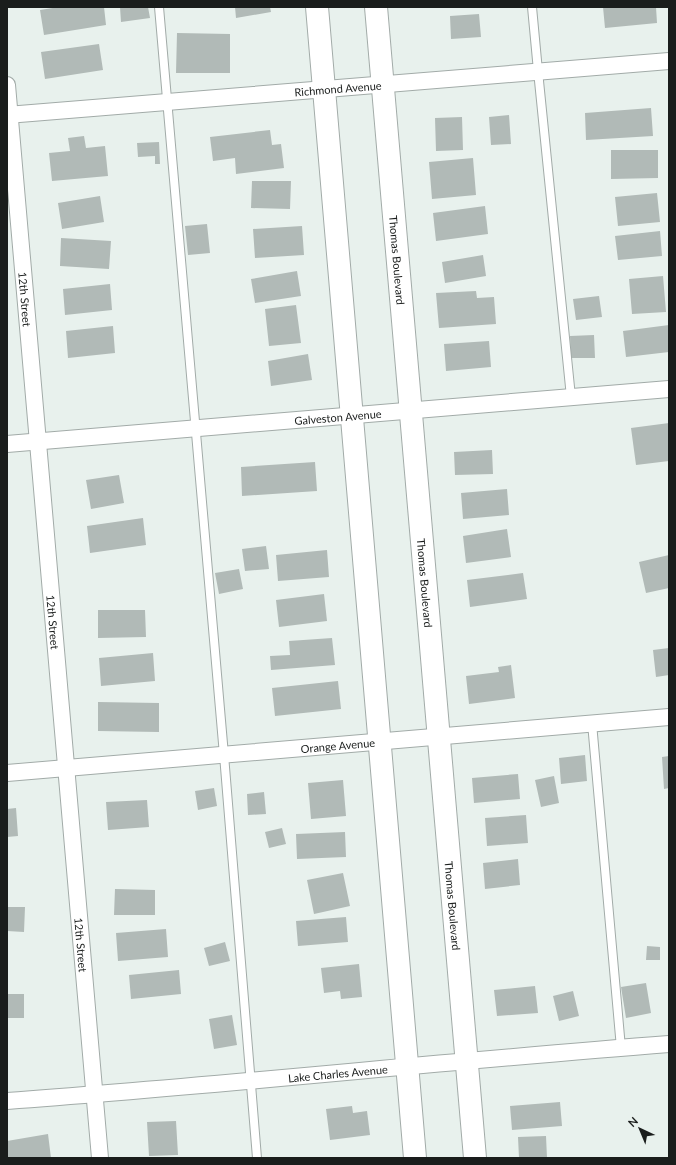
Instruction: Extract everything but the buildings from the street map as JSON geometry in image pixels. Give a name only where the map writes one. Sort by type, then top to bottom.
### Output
[{"type":"main road","points":[[317,7],[415,1158]]},
{"type":"main road","name":"Thomas Boulevard","points":[[376,7],[475,1158]]},
{"type":"street","name":"Richmond Avenue","points":[[8,115],[669,60]]},
{"type":"street","name":"12th Street","points":[[7,85],[8,115],[100,1158]]},
{"type":"street","name":"Galveston Avenue","points":[[7,444],[669,389]]},
{"type":"street","name":"Orange Avenue","points":[[7,773],[669,717]]},
{"type":"street","name":"Lake Charles Avenue","points":[[7,1101],[95,1095],[407,1066],[669,1044]]},
{"type":"lane","points":[[159,7],[224,755],[257,1158]]},
{"type":"lane","points":[[532,7],[571,397]]},
{"type":"lane","points":[[592,723],[621,1048]]}]
